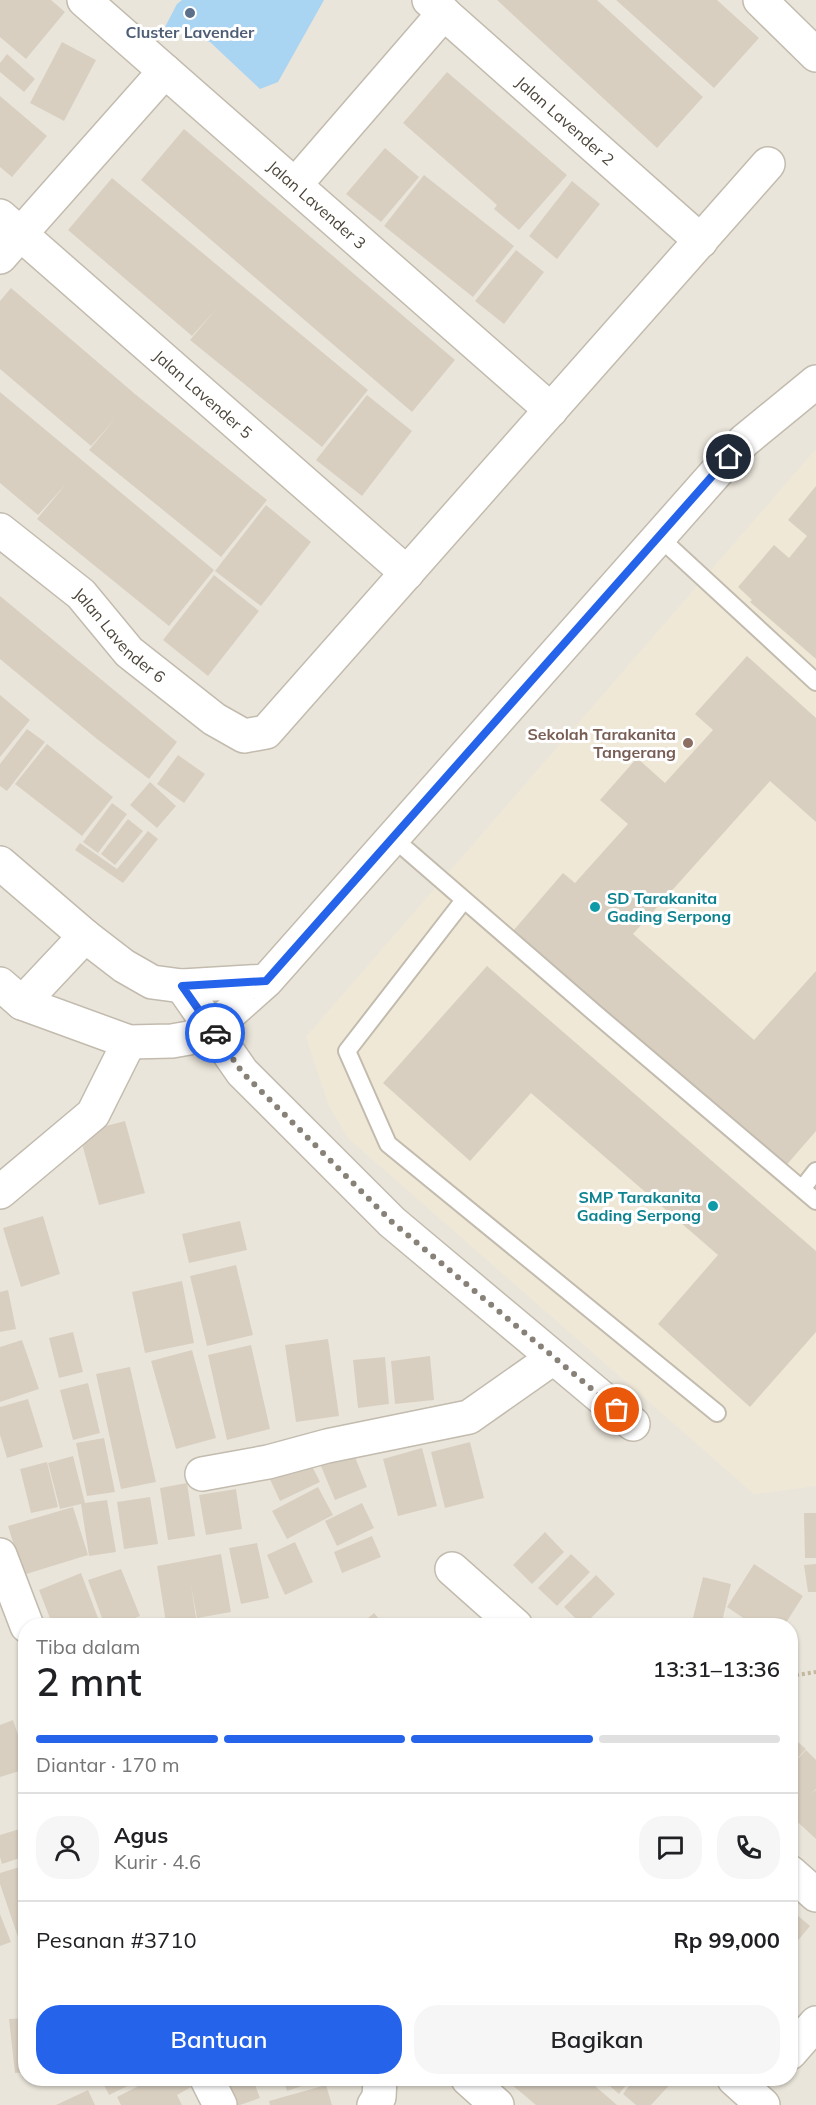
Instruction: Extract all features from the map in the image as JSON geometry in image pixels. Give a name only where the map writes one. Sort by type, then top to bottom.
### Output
[{"type":"street","name":"Jalan Lavender 3","points":[[84,0],[551,410]]},
{"type":"street","points":[[760,0],[816,55]]},
{"type":"street","points":[[295,185],[437,7]]},
{"type":"street","name":"Jalan Lavender 2","points":[[437,7],[701,241]]},
{"type":"street","points":[[7,235],[165,71]]},
{"type":"street","points":[[407,573],[768,165]]},
{"type":"street","name":"Jalan Lavender 5","points":[[7,235],[407,573]]},
{"type":"street","points":[[85,936],[11,994],[129,1042],[172,1041],[189,1038],[212,1029],[266,981],[744,441],[816,382]]},
{"type":"street","name":"Jalan Lavender 6","points":[[0,530],[81,594],[129,652],[214,719],[244,736],[266,732],[407,573]]},
{"type":"street","points":[[0,862],[85,936],[124,966],[152,982],[182,986],[266,981]]},
{"type":"street","points":[[182,986],[242,1072],[392,1222],[633,1424]]},
{"type":"street","points":[[0,1192],[93,1114],[129,1042]]},
{"type":"street","points":[[202,1474],[268,1462],[327,1446],[469,1417],[553,1358]]},
{"type":"street","points":[[0,1555],[24,1618]]},
{"type":"street","points":[[452,1569],[496,1618]]},
{"type":"street","points":[[798,1879],[816,1895]]},
{"type":"street","points":[[798,2044],[816,2024]]},
{"type":"street","points":[[210,2086],[220,2105]]},
{"type":"street","points":[[374,2105],[379,2097],[380,2086]]},
{"type":"street","points":[[471,2089],[497,2105]]},
{"type":"lane","points":[[659,537],[816,682]]},
{"type":"lane","points":[[393,838],[816,1201]]},
{"type":"lane","points":[[464,900],[347,1051],[388,1144],[717,1413]]},
{"type":"lane","points":[[802,1189],[816,1171]]},
{"type":"path","points":[[798,1675],[816,1672]]},
{"type":"shaded area","points":[[0,0],[816,0],[816,2105],[0,2105]]},
{"type":"shaded area","name":"Sekolah Tarakanita Tangerang","points":[[816,449],[816,1486],[754,1494],[348,1138],[329,1106],[306,1037]]},
{"type":"water","points":[[182,0],[324,0],[278,82],[260,89],[210,42],[165,27],[177,4]]},
{"type":"building","points":[[0,0],[51,0],[65,12],[26,59],[0,37]]},
{"type":"building","points":[[497,0],[597,0],[703,97],[657,148]]},
{"type":"building","points":[[616,0],[717,0],[759,38],[714,88]]},
{"type":"building","points":[[62,42],[96,60],[64,121],[30,103]]},
{"type":"building","points":[[7,54],[35,79],[24,92],[0,72],[0,63]]},
{"type":"building","points":[[447,72],[567,175],[519,230],[494,209],[497,205],[403,123]]},
{"type":"building","points":[[0,96],[47,136],[12,177],[0,167]]},
{"type":"building","points":[[184,129],[455,360],[412,412],[141,180]]},
{"type":"building","points":[[385,148],[419,177],[381,222],[346,194]]},
{"type":"building","points":[[424,175],[514,246],[473,297],[384,226]]},
{"type":"building","points":[[112,178],[368,390],[322,447],[190,340],[216,309],[192,336],[68,230]]},
{"type":"building","points":[[572,181],[600,204],[557,259],[529,236]]},
{"type":"building","points":[[516,250],[544,272],[504,324],[475,301]]},
{"type":"building","points":[[11,288],[135,394],[267,500],[221,557],[89,450],[115,419],[91,446],[0,369],[0,301]]},
{"type":"building","points":[[0,392],[214,570],[169,626],[37,519],[66,484],[38,515],[0,483]]},
{"type":"building","points":[[367,395],[412,431],[362,496],[316,460]]},
{"type":"building","points":[[816,486],[816,659],[750,602],[752,600],[738,587],[774,545],[789,558],[807,536],[788,520]]},
{"type":"building","points":[[266,505],[311,542],[261,606],[215,571]]},
{"type":"building","points":[[214,575],[259,611],[208,676],[163,640]]},
{"type":"building","points":[[0,596],[177,742],[149,779],[0,659]]},
{"type":"building","name":"SD Tarakanita Gading Serpong","points":[[747,656],[816,718],[816,822],[770,781],[633,934],[754,1040],[816,971],[816,1131],[783,1169],[513,931],[563,873],[575,883],[628,824],[600,800],[637,758],[665,783],[713,730],[695,714]]},
{"type":"building","points":[[0,695],[30,720],[0,757]]},
{"type":"building","points":[[27,729],[45,742],[7,791],[0,786],[0,764]]},
{"type":"building","points":[[47,744],[113,797],[82,836],[15,784]]},
{"type":"building","points":[[178,755],[205,774],[184,803],[157,784]]},
{"type":"building","points":[[150,782],[176,806],[157,828],[130,805]]},
{"type":"building","points":[[112,803],[127,814],[98,853],[83,842]]},
{"type":"building","points":[[128,819],[143,831],[115,865],[101,854]]},
{"type":"building","points":[[148,831],[158,839],[123,883],[75,850],[80,843],[117,869]]},
{"type":"building","name":"SMP Tarakanita Gading Serpong","points":[[487,966],[816,1251],[816,1332],[750,1407],[658,1324],[718,1255],[531,1093],[470,1161],[383,1083]]},
{"type":"building","points":[[125,1121],[145,1193],[99,1205],[79,1133]]},
{"type":"building","points":[[43,1216],[60,1274],[21,1287],[3,1228]]},
{"type":"building","points":[[240,1221],[247,1250],[189,1263],[182,1234]]},
{"type":"building","points":[[236,1265],[253,1335],[207,1346],[190,1276]]},
{"type":"building","points":[[182,1281],[194,1343],[145,1353],[132,1292]]},
{"type":"building","points":[[8,1290],[16,1329],[0,1332],[0,1292]]},
{"type":"building","points":[[73,1332],[83,1372],[59,1378],[49,1338]]},
{"type":"building","points":[[328,1339],[339,1416],[296,1422],[285,1345]]},
{"type":"building","points":[[22,1340],[39,1389],[0,1402],[0,1347]]},
{"type":"building","points":[[251,1345],[270,1429],[227,1440],[208,1355]]},
{"type":"building","points":[[192,1350],[216,1438],[176,1449],[151,1361]]},
{"type":"building","points":[[430,1356],[434,1400],[395,1404],[391,1361]]},
{"type":"building","points":[[385,1357],[389,1404],[358,1408],[353,1360]]},
{"type":"building","points":[[130,1367],[156,1482],[121,1489],[96,1374]]},
{"type":"building","points":[[88,1383],[100,1433],[73,1440],[60,1390]]},
{"type":"building","points":[[28,1399],[43,1447],[7,1458],[0,1435],[0,1407]]},
{"type":"building","points":[[104,1438],[115,1492],[87,1496],[76,1443]]},
{"type":"building","points":[[470,1442],[484,1498],[445,1508],[431,1452]]},
{"type":"building","points":[[351,1447],[367,1487],[335,1500],[318,1459]]},
{"type":"building","points":[[422,1448],[437,1506],[398,1516],[383,1459]]},
{"type":"building","points":[[73,1456],[85,1503],[107,1500],[116,1552],[89,1556],[81,1504],[60,1509],[48,1463]]},
{"type":"building","points":[[307,1456],[320,1482],[280,1501],[268,1475]]},
{"type":"building","points":[[47,1462],[58,1507],[31,1513],[20,1469]]},
{"type":"building","points":[[187,1483],[195,1536],[168,1540],[160,1488]]},
{"type":"building","points":[[318,1487],[333,1515],[287,1539],[272,1511]]},
{"type":"building","points":[[236,1489],[242,1529],[206,1535],[199,1495]]},
{"type":"building","points":[[150,1497],[158,1544],[124,1549],[117,1502]]},
{"type":"building","points":[[362,1503],[374,1528],[337,1546],[325,1521]]},
{"type":"building","points":[[73,1507],[88,1555],[23,1575],[8,1526]]},
{"type":"building","points":[[804,1513],[816,1513],[816,1558],[805,1558]]},
{"type":"building","points":[[545,1532],[564,1552],[532,1584],[513,1565]]},
{"type":"building","points":[[372,1536],[381,1557],[342,1573],[334,1552]]},
{"type":"building","points":[[295,1542],[313,1582],[285,1595],[267,1555]]},
{"type":"building","points":[[257,1543],[269,1598],[241,1604],[229,1548]]},
{"type":"building","points":[[221,1554],[231,1612],[197,1618],[191,1585],[196,1618],[165,1618],[157,1566]]},
{"type":"building","points":[[571,1554],[590,1572],[557,1606],[538,1588]]},
{"type":"building","points":[[754,1564],[803,1596],[789,1618],[743,1618],[727,1607]]},
{"type":"building","points":[[816,1564],[816,1592],[808,1592],[804,1565]]},
{"type":"building","points":[[121,1569],[140,1616],[102,1618],[88,1580]]},
{"type":"building","points":[[81,1573],[98,1618],[50,1618],[39,1590]]},
{"type":"building","points":[[596,1575],[615,1594],[591,1618],[575,1618],[564,1607]]},
{"type":"building","points":[[703,1577],[731,1584],[723,1618],[693,1618]]},
{"type":"building","points":[[374,1613],[378,1618],[368,1618]]},
{"type":"building","points":[[13,1720],[18,1735],[18,1771],[0,1777],[0,1725]]},
{"type":"building","points":[[798,1742],[806,1749],[798,1758]]},
{"type":"building","points":[[806,1750],[816,1760],[816,1789],[811,1794],[816,1790],[816,1839],[798,1822],[798,1758]]},
{"type":"building","points":[[18,1829],[18,1859],[2,1864],[0,1835]]},
{"type":"building","points":[[18,1867],[18,1937],[0,1884],[0,1873]]},
{"type":"building","points":[[0,1914],[11,1942],[0,1946]]},
{"type":"building","points":[[798,1916],[810,1926],[798,1940]]},
{"type":"building","points":[[18,2018],[18,2073],[15,2073],[9,2019]]},
{"type":"building","points":[[104,2086],[128,2086],[109,2095]]},
{"type":"building","points":[[138,2086],[191,2087],[177,2095],[182,2105],[121,2105],[117,2097]]},
{"type":"building","points":[[216,2086],[256,2086],[260,2098],[240,2105],[223,2105]]},
{"type":"building","points":[[285,2086],[302,2086],[287,2091]]},
{"type":"building","points":[[326,2086],[332,2105],[270,2105],[269,2101]]},
{"type":"building","points":[[513,2086],[595,2086],[617,2105],[536,2105]]},
{"type":"building","points":[[610,2086],[625,2086],[619,2094]]},
{"type":"building","points":[[629,2086],[669,2086],[651,2105],[636,2105],[623,2094]]},
{"type":"building","points":[[88,2090],[95,2105],[56,2105]]},
{"type":"way so far","points":[[215,1033],[242,1072],[392,1222],[617,1410]]},
{"type":"place","name":"Cluster Lavender","points":[[190,13]]},
{"type":"place","name":"Sekolah Tarakanita Tangerang","points":[[688,743]]},
{"type":"place","name":"SD Tarakanita Gading Serpong","points":[[595,907]]},
{"type":"place","name":"SMP Tarakanita Gading Serpong","points":[[713,1206]]},
{"type":"route","points":[[215,1033],[182,986],[266,981],[729,457]]}]
